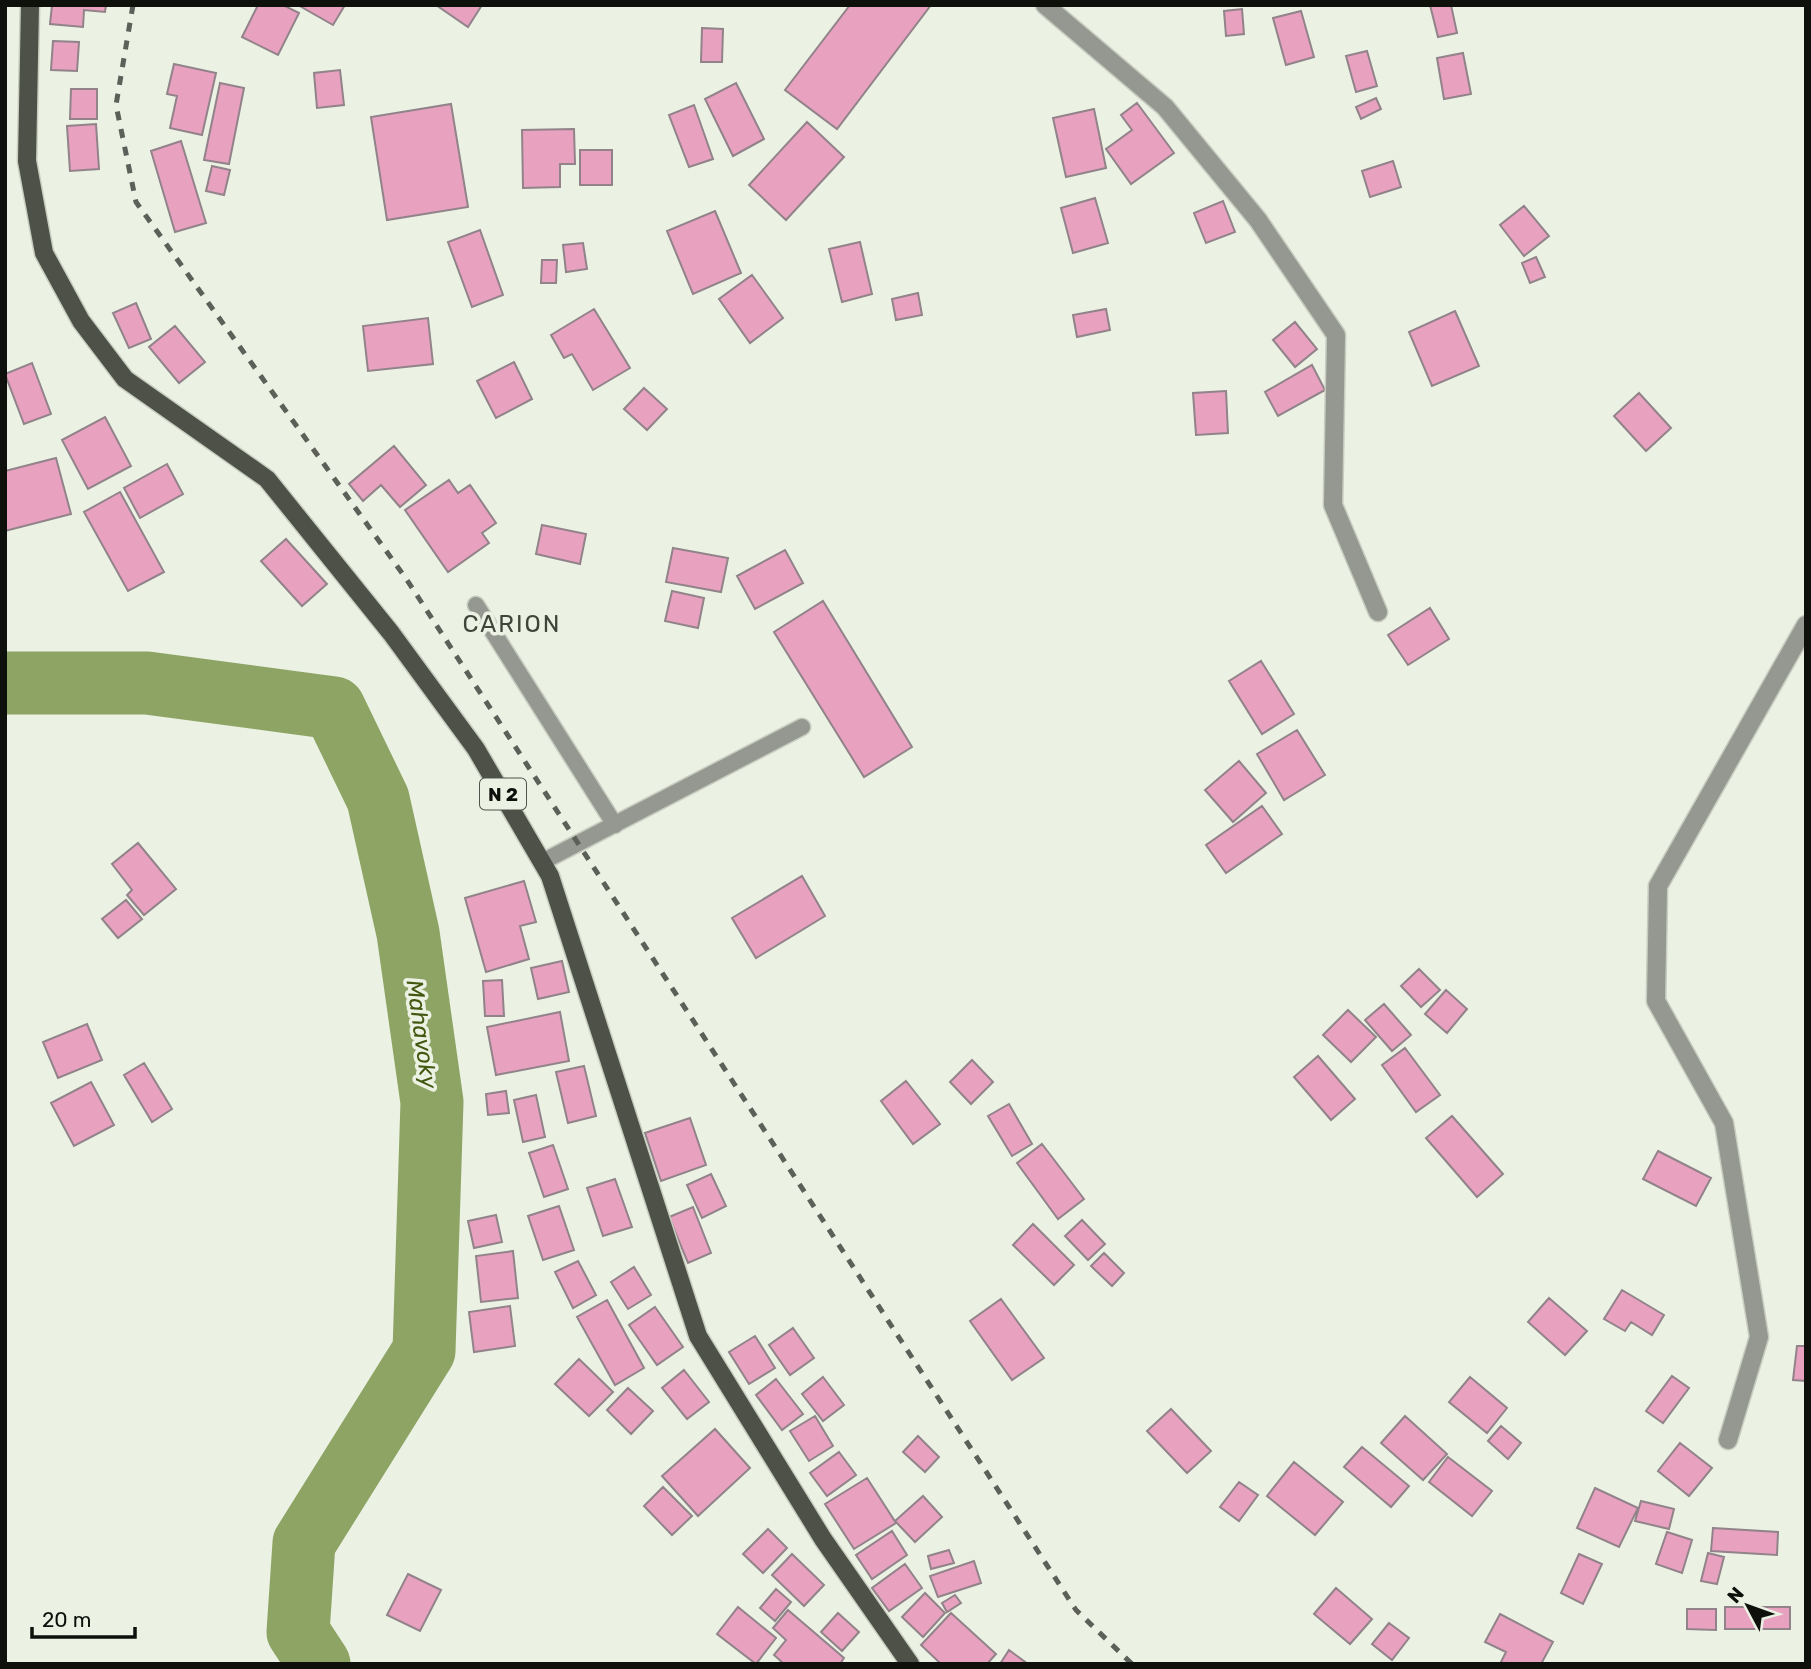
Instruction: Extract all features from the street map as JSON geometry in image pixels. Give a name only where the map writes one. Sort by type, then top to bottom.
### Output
[{"type":"main road","name":"N 2","points":[[30,5],[27,161],[44,253],[81,321],[125,379],[267,479],[391,633],[476,749],[550,876],[698,1336],[823,1539],[910,1664]]},
{"type":"street","points":[[1045,5],[1165,107],[1258,220],[1336,335],[1333,505],[1378,612]]},
{"type":"street","points":[[1728,1440],[1759,1336],[1724,1123],[1656,1001],[1658,886],[1806,625]]},
{"type":"lane","points":[[476,605],[615,825]]},
{"type":"lane","points":[[542,862],[802,727]]},
{"type":"building","points":[[52,5],[106,5],[105,12],[84,10],[83,27],[50,24]]},
{"type":"building","points":[[258,5],[283,5],[299,13],[278,55],[242,37]]},
{"type":"building","points":[[298,5],[345,5],[333,25]]},
{"type":"building","points":[[436,5],[482,5],[468,27]]},
{"type":"building","points":[[850,5],[931,5],[837,129],[785,90]]},
{"type":"building","points":[[1430,5],[1451,5],[1457,33],[1438,37]]},
{"type":"building","points":[[1242,9],[1244,34],[1226,36],[1224,11]]},
{"type":"building","points":[[1301,11],[1314,57],[1286,65],[1273,18]]},
{"type":"building","points":[[702,28],[723,29],[722,62],[701,62]]},
{"type":"building","points":[[53,41],[79,42],[77,71],[51,70]]},
{"type":"building","points":[[1367,51],[1377,86],[1356,92],[1346,56]]},
{"type":"building","points":[[1463,53],[1471,94],[1444,99],[1437,58]]},
{"type":"building","points":[[174,64],[216,73],[202,135],[170,128],[177,96],[167,94]]},
{"type":"building","points":[[340,70],[344,105],[317,108],[314,73]]},
{"type":"building","points":[[220,83],[244,88],[229,164],[204,160]]},
{"type":"building","points":[[736,83],[764,139],[733,156],[705,99]]},
{"type":"building","points":[[71,89],[97,89],[97,119],[70,119]]},
{"type":"building","points":[[1376,98],[1381,109],[1361,119],[1356,107]]},
{"type":"building","points":[[1137,103],[1174,153],[1131,184],[1106,149],[1132,130],[1121,115]]},
{"type":"building","points":[[451,104],[468,207],[387,220],[371,117]]},
{"type":"building","points":[[694,105],[713,159],[689,167],[669,115]]},
{"type":"building","points":[[1094,109],[1106,168],[1066,177],[1053,118]]},
{"type":"building","points":[[807,122],[844,157],[786,220],[749,185]]},
{"type":"building","points":[[96,124],[99,169],[70,171],[67,126]]},
{"type":"building","points":[[574,129],[575,164],[560,164],[560,187],[523,188],[522,130]]},
{"type":"building","points":[[181,141],[206,223],[175,232],[151,151]]},
{"type":"building","points":[[580,150],[612,150],[612,185],[580,185]]},
{"type":"building","points":[[1393,161],[1401,187],[1370,197],[1362,171]]},
{"type":"building","points":[[212,166],[230,170],[224,195],[206,191]]},
{"type":"building","points":[[1095,198],[1108,243],[1073,253],[1061,208]]},
{"type":"building","points":[[1223,201],[1235,232],[1206,243],[1194,213]]},
{"type":"building","points":[[1524,206],[1549,236],[1524,256],[1500,225]]},
{"type":"building","points":[[715,211],[741,273],[693,294],[667,231]]},
{"type":"building","points":[[480,230],[503,295],[472,307],[448,242]]},
{"type":"building","points":[[860,242],[872,294],[842,302],[829,249]]},
{"type":"building","points":[[583,243],[587,269],[566,272],[563,245]]},
{"type":"building","points":[[1536,257],[1545,277],[1530,283],[1522,263]]},
{"type":"building","points":[[542,260],[557,260],[556,283],[541,283]]},
{"type":"building","points":[[752,275],[783,318],[750,343],[719,299]]},
{"type":"building","points":[[918,293],[922,315],[896,320],[892,299]]},
{"type":"building","points":[[136,303],[151,339],[129,348],[113,313]]},
{"type":"building","points":[[594,309],[630,368],[593,390],[572,354],[564,358],[551,335]]},
{"type":"building","points":[[1106,309],[1110,330],[1077,337],[1073,315]]},
{"type":"building","points":[[1455,311],[1479,366],[1432,386],[1409,332]]},
{"type":"building","points":[[428,318],[433,364],[368,371],[363,326]]},
{"type":"building","points":[[1295,322],[1317,349],[1295,367],[1273,340]]},
{"type":"building","points":[[175,326],[205,362],[179,383],[149,347]]},
{"type":"building","points":[[514,362],[532,399],[496,418],[477,381]]},
{"type":"building","points":[[32,363],[51,414],[24,424],[5,374]]},
{"type":"building","points":[[1312,365],[1325,390],[1278,416],[1265,392]]},
{"type":"building","points":[[644,388],[667,409],[647,430],[624,409]]},
{"type":"building","points":[[1226,391],[1228,433],[1196,435],[1193,393]]},
{"type":"building","points":[[1639,393],[1671,428],[1646,451],[1614,416]]},
{"type":"building","points":[[105,417],[131,466],[88,489],[62,440]]},
{"type":"building","points":[[394,446],[426,485],[400,507],[381,485],[363,501],[349,484]]},
{"type":"building","points":[[56,458],[71,514],[5,531],[5,471]]},
{"type":"building","points":[[167,464],[183,494],[140,518],[124,488]]},
{"type":"building","points":[[449,480],[458,493],[470,485],[496,523],[482,533],[489,543],[448,572],[405,510]]},
{"type":"building","points":[[120,492],[164,572],[128,591],[84,512]]},
{"type":"building","points":[[542,525],[586,534],[580,564],[536,554]]},
{"type":"building","points":[[286,539],[327,584],[302,606],[261,561]]},
{"type":"building","points":[[673,548],[728,558],[721,592],[666,582]]},
{"type":"building","points":[[785,550],[803,583],[755,609],[737,576]]},
{"type":"building","points":[[672,591],[704,598],[698,628],[665,621]]},
{"type":"building","points":[[823,601],[912,747],[864,777],[774,632]]},
{"type":"building","points":[[1430,608],[1449,639],[1408,665],[1388,635]]},
{"type":"building","points":[[1261,661],[1294,714],[1262,734],[1229,681]]},
{"type":"building","points":[[1297,730],[1325,775],[1284,800],[1257,754]]},
{"type":"building","points":[[1239,761],[1266,793],[1233,822],[1205,790]]},
{"type":"building","points":[[1262,806],[1282,834],[1226,873],[1206,845]]},
{"type":"building","points":[[138,843],[176,889],[144,915],[127,895],[132,890],[112,864]]},
{"type":"building","points":[[802,876],[825,916],[756,958],[732,918]]},
{"type":"building","points":[[524,881],[536,922],[520,926],[529,959],[486,972],[465,898]]},
{"type":"building","points":[[126,900],[142,919],[118,938],[102,919]]},
{"type":"building","points":[[562,961],[569,992],[538,999],[531,968]]},
{"type":"building","points":[[1419,969],[1440,990],[1421,1007],[1401,986]]},
{"type":"building","points":[[502,980],[504,1016],[485,1016],[483,981]]},
{"type":"building","points":[[1446,990],[1467,1009],[1447,1033],[1425,1014]]},
{"type":"building","points":[[1384,1004],[1411,1035],[1392,1051],[1365,1020]]},
{"type":"building","points":[[1348,1010],[1376,1037],[1351,1062],[1323,1035]]},
{"type":"building","points":[[560,1012],[569,1061],[496,1075],[487,1027]]},
{"type":"building","points":[[87,1024],[102,1060],[58,1078],[43,1042]]},
{"type":"building","points":[[1405,1048],[1440,1095],[1416,1112],[1382,1065]]},
{"type":"building","points":[[1318,1056],[1355,1099],[1331,1120],[1294,1077]]},
{"type":"building","points":[[972,1060],[993,1082],[971,1104],[950,1082]]},
{"type":"building","points":[[144,1063],[172,1109],[152,1122],[124,1075]]},
{"type":"building","points":[[584,1066],[596,1116],[568,1123],[556,1072]]},
{"type":"building","points":[[906,1081],[940,1124],[913,1144],[881,1101]]},
{"type":"building","points":[[91,1082],[114,1125],[74,1146],[51,1103]]},
{"type":"building","points":[[506,1091],[509,1113],[488,1115],[486,1094]]},
{"type":"building","points":[[536,1095],[545,1137],[523,1142],[514,1100]]},
{"type":"building","points":[[1009,1104],[1032,1144],[1012,1156],[988,1116]]},
{"type":"building","points":[[1452,1116],[1503,1174],[1477,1197],[1426,1138]]},
{"type":"building","points":[[690,1118],[706,1165],[661,1181],[645,1133]]},
{"type":"building","points":[[1042,1144],[1084,1199],[1058,1219],[1017,1163]]},
{"type":"building","points":[[553,1145],[568,1189],[544,1197],[529,1153]]},
{"type":"building","points":[[1658,1151],[1711,1178],[1696,1206],[1643,1179]]},
{"type":"building","points":[[711,1174],[726,1206],[702,1218],[687,1185]]},
{"type":"building","points":[[615,1179],[632,1227],[603,1236],[587,1188]]},
{"type":"building","points":[[559,1206],[574,1250],[543,1260],[528,1216]]},
{"type":"building","points":[[693,1207],[711,1253],[688,1263],[669,1217]]},
{"type":"building","points":[[496,1215],[502,1242],[474,1248],[468,1221]]},
{"type":"building","points":[[1082,1220],[1105,1244],[1088,1260],[1065,1236]]},
{"type":"building","points":[[1033,1224],[1074,1265],[1054,1285],[1013,1245]]},
{"type":"building","points":[[513,1251],[518,1298],[481,1302],[476,1256]]},
{"type":"building","points":[[1104,1253],[1124,1273],[1112,1286],[1091,1266]]},
{"type":"building","points":[[578,1261],[596,1295],[573,1308],[555,1272]]},
{"type":"building","points":[[634,1267],[651,1295],[628,1309],[611,1282]]},
{"type":"building","points":[[1622,1290],[1664,1315],[1652,1335],[1631,1322],[1625,1331],[1604,1319]]},
{"type":"building","points":[[1549,1298],[1587,1331],[1565,1355],[1528,1322]]},
{"type":"building","points":[[1001,1299],[1044,1358],[1012,1380],[970,1321]]},
{"type":"building","points":[[607,1300],[644,1368],[615,1385],[577,1317]]},
{"type":"building","points":[[510,1306],[515,1346],[474,1352],[469,1312]]},
{"type":"building","points":[[655,1307],[683,1347],[657,1365],[629,1325]]},
{"type":"building","points":[[793,1328],[814,1358],[790,1375],[769,1345]]},
{"type":"building","points":[[755,1336],[775,1368],[749,1384],[729,1352]]},
{"type":"building","points":[[1797,1346],[1806,1346],[1806,1381],[1793,1380]]},
{"type":"building","points":[[579,1359],[613,1392],[589,1416],[555,1384]]},
{"type":"building","points":[[684,1370],[709,1402],[687,1419],[662,1388]]},
{"type":"building","points":[[1672,1376],[1689,1388],[1663,1423],[1646,1411]]},
{"type":"building","points":[[823,1377],[844,1405],[823,1421],[802,1394]]},
{"type":"building","points":[[1470,1377],[1507,1408],[1487,1433],[1449,1402]]},
{"type":"building","points":[[776,1379],[803,1414],[782,1430],[756,1395]]},
{"type":"building","points":[[628,1388],[653,1411],[631,1434],[607,1410]]},
{"type":"building","points":[[1171,1409],[1211,1451],[1187,1473],[1147,1431]]},
{"type":"building","points":[[815,1416],[833,1446],[809,1461],[790,1431]]},
{"type":"building","points":[[1405,1416],[1447,1454],[1423,1480],[1381,1443]]},
{"type":"building","points":[[1501,1426],[1521,1443],[1508,1459],[1488,1441]]},
{"type":"building","points":[[715,1429],[750,1468],[698,1516],[662,1476]]},
{"type":"building","points":[[918,1436],[939,1457],[925,1472],[903,1452]]},
{"type":"building","points":[[1680,1443],[1712,1468],[1689,1496],[1658,1471]]},
{"type":"building","points":[[1362,1447],[1409,1486],[1391,1507],[1344,1467]]},
{"type":"building","points":[[839,1452],[856,1475],[827,1496],[810,1473]]},
{"type":"building","points":[[1448,1457],[1492,1491],[1472,1516],[1429,1482]]},
{"type":"building","points":[[1294,1462],[1343,1502],[1315,1535],[1267,1496]]},
{"type":"building","points":[[867,1478],[896,1523],[854,1549],[825,1504]]},
{"type":"building","points":[[1239,1482],[1258,1495],[1239,1521],[1220,1507]]},
{"type":"building","points":[[663,1487],[692,1516],[672,1535],[644,1506]]},
{"type":"building","points":[[1595,1488],[1638,1508],[1619,1547],[1577,1528]]},
{"type":"building","points":[[923,1496],[942,1517],[915,1542],[895,1521]]},
{"type":"building","points":[[1641,1501],[1674,1509],[1669,1529],[1635,1521]]},
{"type":"building","points":[[1713,1528],[1778,1532],[1777,1555],[1711,1551]]},
{"type":"building","points":[[768,1529],[787,1548],[763,1573],[743,1554]]},
{"type":"building","points":[[892,1531],[907,1555],[872,1579],[856,1555]]},
{"type":"building","points":[[1667,1532],[1692,1540],[1682,1573],[1656,1564]]},
{"type":"building","points":[[949,1550],[954,1563],[931,1569],[928,1556]]},
{"type":"building","points":[[1708,1553],[1724,1557],[1717,1584],[1701,1581]]},
{"type":"building","points":[[792,1554],[824,1585],[804,1606],[772,1575]]},
{"type":"building","points":[[1579,1554],[1602,1564],[1583,1604],[1561,1593]]},
{"type":"building","points":[[974,1561],[981,1583],[938,1597],[930,1576]]},
{"type":"building","points":[[905,1564],[922,1588],[889,1611],[872,1588]]},
{"type":"building","points":[[408,1574],[441,1590],[420,1631],[387,1615]]},
{"type":"building","points":[[1336,1588],[1372,1619],[1350,1644],[1314,1614]]},
{"type":"building","points":[[776,1589],[791,1602],[775,1621],[760,1608]]},
{"type":"building","points":[[925,1593],[945,1613],[923,1637],[902,1617]]},
{"type":"building","points":[[955,1595],[961,1603],[947,1612],[942,1603]]},
{"type":"building","points":[[738,1607],[776,1638],[756,1664],[717,1634]]},
{"type":"building","points":[[1725,1607],[1790,1607],[1790,1629],[1725,1629]]},
{"type":"building","points":[[1687,1609],[1716,1609],[1716,1630],[1687,1629]]},
{"type":"building","points":[[788,1610],[844,1658],[840,1664],[784,1664],[774,1655],[786,1640],[773,1628]]},
{"type":"building","points":[[838,1613],[859,1632],[842,1651],[821,1632]]},
{"type":"building","points":[[951,1613],[996,1654],[987,1664],[941,1664],[921,1645]]},
{"type":"building","points":[[1500,1614],[1553,1642],[1541,1664],[1500,1664],[1506,1652],[1485,1642]]},
{"type":"building","points":[[1389,1623],[1409,1638],[1392,1660],[1372,1644]]},
{"type":"building","points":[[1009,1650],[1028,1664],[1000,1664]]},
{"type":"waterway","name":"Mahavoky","points":[[5,683],[147,683],[334,708],[378,799],[408,933],[432,1102],[424,1351],[304,1543],[298,1632],[319,1664]]},
{"type":"railway","points":[[133,5],[116,105],[136,202],[407,580],[1076,1610],[1132,1664]]},
{"type":"district","name":"CARION","points":[[512,624]]}]
